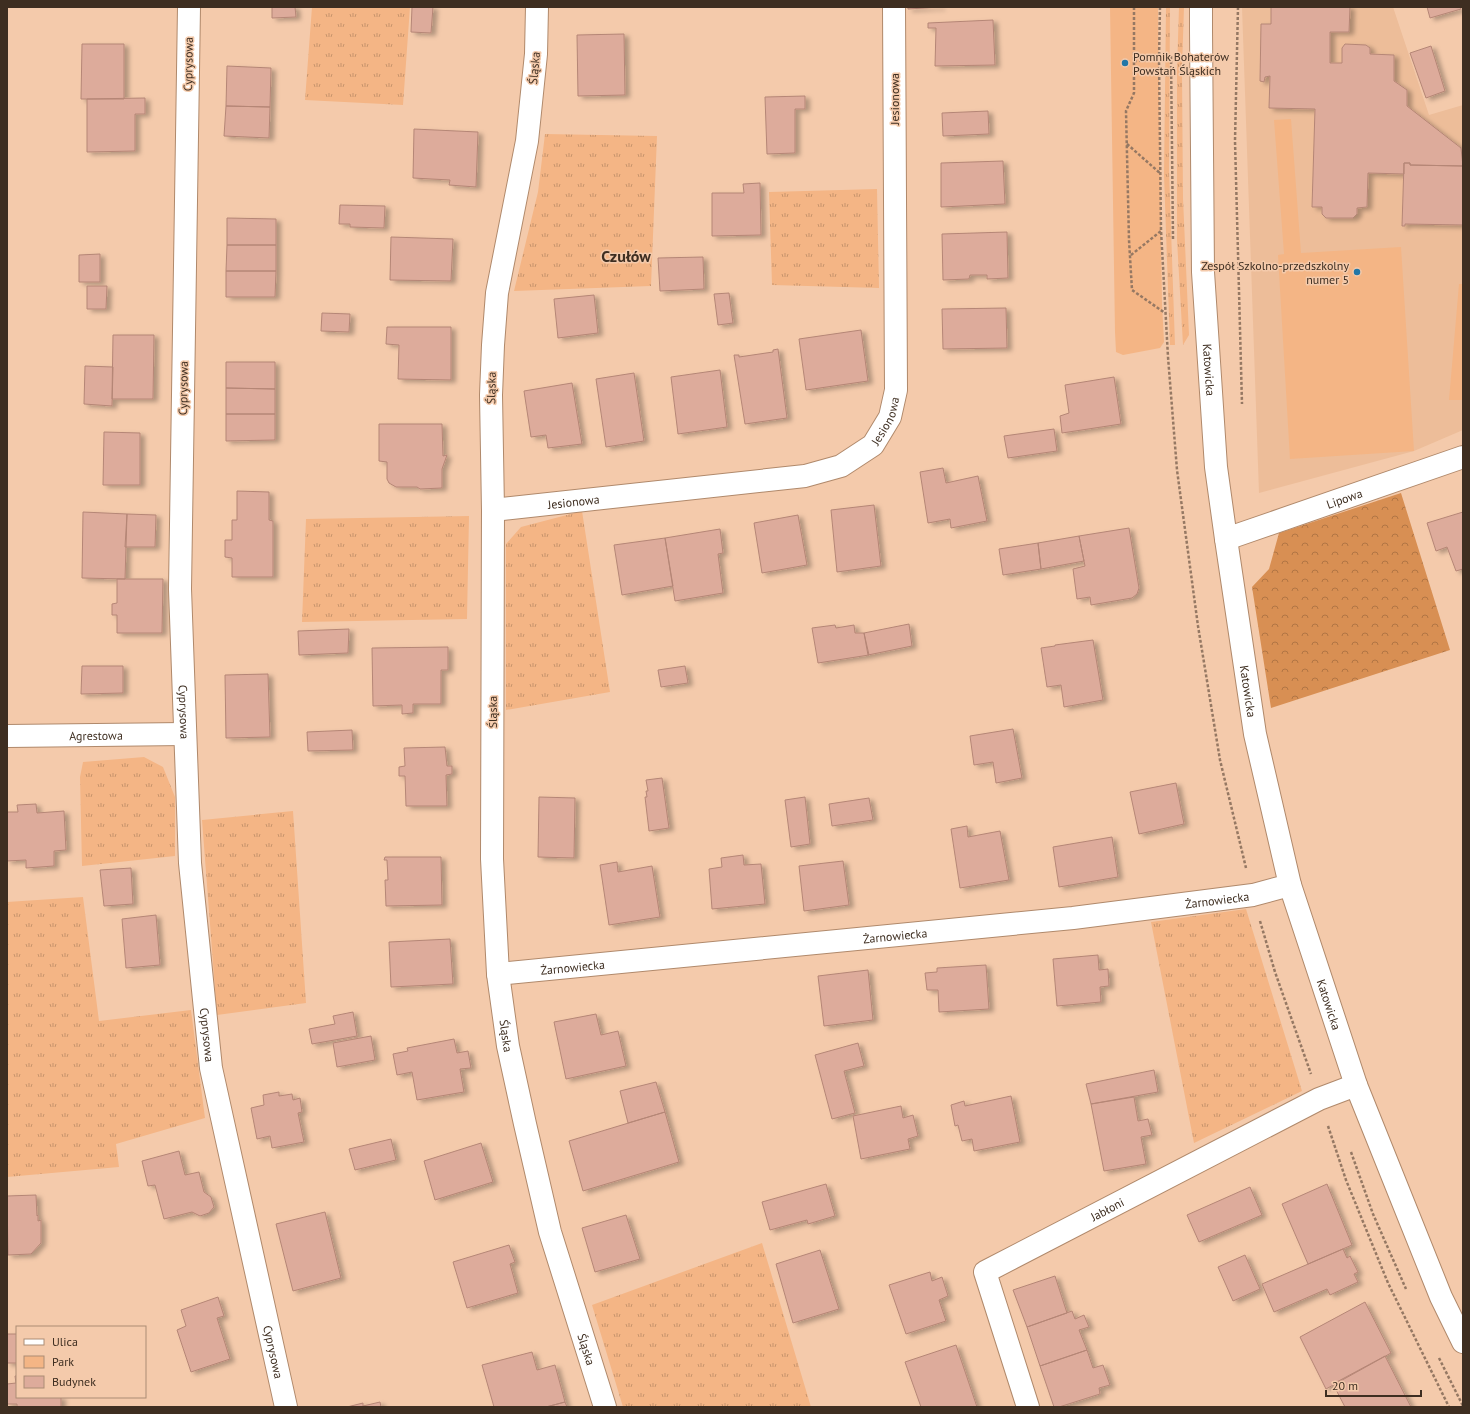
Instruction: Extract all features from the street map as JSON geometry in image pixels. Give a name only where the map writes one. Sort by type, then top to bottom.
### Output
[{"type":"street","name":"Cyprysowa","points":[[189,7],[180,589],[190,863],[211,1068],[286,1407]]},
{"type":"street","name":"Śląska","points":[[537,7],[536,54],[527,141],[497,293],[493,345],[491,395],[493,510],[492,859],[498,974],[508,1046],[550,1232],[605,1407]]},
{"type":"street","name":"Jesionowa","points":[[493,510],[805,476],[841,466],[873,445],[890,417],[896,390],[894,7]]},
{"type":"street","name":"Katowicka","points":[[1201,7],[1200,31],[1204,272],[1216,467],[1255,734],[1290,885],[1356,1085],[1441,1297],[1463,1342]]},
{"type":"street","name":"Lipowa","points":[[1226,539],[1463,457]]},
{"type":"street","name":"Agrestowa","points":[[7,736],[185,734]]},
{"type":"street","name":"Żarnowiecka","points":[[498,974],[1073,918],[1253,895],[1290,885]]},
{"type":"street","name":"Jabłoni","points":[[1028,1407],[985,1272],[1320,1099],[1356,1085]]},
{"type":"path","points":[[1134,7],[1134,93],[1126,111],[1132,290],[1166,313]]},
{"type":"path","points":[[1238,7],[1235,141],[1242,410]]},
{"type":"path","points":[[1134,61],[1159,60]]},
{"type":"path","points":[[1126,144],[1161,174]]},
{"type":"path","points":[[1130,256],[1161,230]]},
{"type":"shaded area","name":"Zespół Szkolno-przedszkolny numer 5","points":[[1242,7],[1393,7],[1429,115],[1463,105],[1463,430],[1414,451],[1259,493]]},
{"type":"green space","points":[[312,7],[410,7],[403,105],[305,100]]},
{"type":"green space","points":[[1110,7],[1158,7],[1162,304],[1164,342],[1160,348],[1123,355],[1116,352],[1115,332]]},
{"type":"green space","points":[[1166,7],[1170,7],[1169,170],[1175,345],[1170,345],[1164,175]]},
{"type":"green space","points":[[1179,7],[1184,7],[1182,69],[1183,198],[1189,335],[1183,345],[1177,240],[1177,70]]},
{"type":"green space","points":[[1291,119],[1301,253],[1401,247],[1414,451],[1290,459],[1278,255],[1284,254],[1274,120]]},
{"type":"green space","points":[[545,134],[657,136],[651,286],[514,291],[538,192]]},
{"type":"green space","points":[[877,189],[879,288],[772,285],[769,192]]},
{"type":"green space","points":[[1459,284],[1463,284],[1463,400],[1449,400]]},
{"type":"green space","points":[[1401,493],[1450,650],[1271,708],[1252,587],[1269,569],[1279,533]]},
{"type":"green space","points":[[582,511],[610,692],[506,710],[506,544],[521,527]]},
{"type":"green space","points":[[469,516],[467,619],[302,622],[306,519]]},
{"type":"green space","points":[[144,757],[163,767],[175,797],[175,856],[82,866],[80,777],[83,762]]},
{"type":"green space","points":[[293,811],[306,1003],[217,1015],[202,820]]},
{"type":"green space","points":[[83,897],[99,1021],[191,1010],[205,1118],[116,1144],[119,1167],[7,1177],[7,902]]},
{"type":"green space","points":[[1246,909],[1302,1091],[1194,1143],[1151,922]]},
{"type":"green space","points":[[762,1243],[811,1407],[623,1407],[592,1305]]},
{"type":"building","points":[[272,7],[295,7],[296,17],[272,18]]},
{"type":"building","points":[[412,7],[433,7],[431,33],[411,32]]},
{"type":"building","points":[[908,7],[941,7],[908,9]]},
{"type":"building","points":[[1271,7],[1350,7],[1349,32],[1330,32],[1330,63],[1342,63],[1342,48],[1345,44],[1366,45],[1370,48],[1370,54],[1394,55],[1394,81],[1407,90],[1407,106],[1461,148],[1463,166],[1410,165],[1410,163],[1404,163],[1404,174],[1368,173],[1367,207],[1357,208],[1357,214],[1353,218],[1326,218],[1322,214],[1322,207],[1312,207],[1315,109],[1269,108],[1270,76],[1265,77],[1264,82],[1260,81],[1261,24],[1271,24]]},
{"type":"building","points":[[1427,7],[1460,7],[1461,9],[1430,18]]},
{"type":"building","points":[[993,20],[995,65],[935,66],[936,28],[928,28],[928,23]]},
{"type":"building","points":[[624,34],[625,95],[578,96],[577,35]]},
{"type":"building","points":[[82,44],[124,44],[124,99],[81,99]]},
{"type":"building","points":[[1431,46],[1445,91],[1426,98],[1410,53]]},
{"type":"building","points":[[227,66],[271,68],[270,107],[226,106]]},
{"type":"building","points":[[805,96],[805,109],[795,109],[795,153],[767,154],[765,97]]},
{"type":"building","points":[[145,98],[145,114],[135,114],[135,151],[87,152],[87,99]]},
{"type":"building","points":[[226,106],[270,107],[269,138],[224,136]]},
{"type":"building","points":[[988,111],[989,134],[943,136],[942,113]]},
{"type":"building","points":[[414,129],[478,132],[476,187],[449,185],[450,180],[413,178]]},
{"type":"building","points":[[1003,161],[1005,204],[941,207],[941,163]]},
{"type":"building","points":[[1404,163],[1410,163],[1410,165],[1463,166],[1463,225],[1405,224],[1405,226],[1402,226]]},
{"type":"building","points":[[760,183],[761,235],[712,236],[712,193],[744,193],[743,184]]},
{"type":"building","points":[[340,205],[385,206],[384,228],[350,227],[350,224],[339,224]]},
{"type":"building","points":[[227,218],[276,219],[276,245],[227,245]]},
{"type":"building","points":[[1007,232],[1008,278],[987,279],[987,275],[970,275],[969,279],[943,280],[942,234]]},
{"type":"building","points":[[391,237],[453,239],[451,281],[390,280]]},
{"type":"building","points":[[227,245],[276,245],[276,271],[226,271]]},
{"type":"building","points":[[100,254],[100,282],[79,282],[79,255]]},
{"type":"building","points":[[703,257],[704,289],[660,291],[658,258]]},
{"type":"building","points":[[226,271],[276,271],[275,297],[226,297]]},
{"type":"building","points":[[87,286],[107,286],[106,309],[87,309]]},
{"type":"building","points":[[729,293],[733,323],[718,325],[714,294]]},
{"type":"building","points":[[594,295],[598,333],[558,338],[554,299]]},
{"type":"building","points":[[1006,308],[1007,348],[943,349],[942,309]]},
{"type":"building","points":[[322,313],[350,314],[349,332],[321,331]]},
{"type":"building","points":[[387,327],[451,327],[451,380],[398,379],[399,345],[386,344]]},
{"type":"building","points":[[861,330],[868,381],[806,390],[799,339]]},
{"type":"building","points":[[113,335],[154,335],[153,399],[112,399]]},
{"type":"building","points":[[778,349],[787,418],[745,424],[734,355],[739,355],[739,357],[773,352],[773,350]]},
{"type":"building","points":[[226,362],[275,362],[275,389],[226,388]]},
{"type":"building","points":[[85,366],[113,367],[112,406],[84,404]]},
{"type":"building","points":[[720,370],[727,427],[678,434],[671,377]]},
{"type":"building","points":[[634,373],[644,441],[606,447],[596,379]]},
{"type":"building","points":[[1114,377],[1121,424],[1062,433],[1060,416],[1069,413],[1065,385]]},
{"type":"building","points":[[572,383],[582,444],[548,448],[546,435],[531,437],[524,391]]},
{"type":"building","points":[[226,388],[275,389],[275,414],[226,414]]},
{"type":"building","points":[[226,414],[275,414],[275,440],[226,441]]},
{"type":"building","points":[[379,424],[442,424],[443,456],[447,455],[442,469],[442,488],[420,489],[417,487],[396,487],[389,483],[387,479],[387,462],[379,461]]},
{"type":"building","points":[[1054,429],[1057,451],[1008,458],[1004,436]]},
{"type":"building","points":[[104,432],[140,433],[140,485],[103,485]]},
{"type":"building","points":[[943,468],[946,483],[978,476],[987,521],[951,528],[950,519],[928,523],[920,472]]},
{"type":"building","points":[[237,491],[269,492],[269,520],[273,521],[273,577],[232,577],[232,558],[225,557],[225,540],[232,540],[232,520],[237,520]]},
{"type":"building","points":[[874,505],[881,566],[837,572],[831,510]]},
{"type":"building","points":[[83,512],[127,514],[125,579],[82,578]]},
{"type":"building","points":[[1463,512],[1463,569],[1456,571],[1447,547],[1436,551],[1427,523]]},
{"type":"building","points":[[127,514],[156,515],[155,547],[125,547]]},
{"type":"building","points":[[798,515],[807,565],[762,573],[754,523]]},
{"type":"building","points":[[1129,528],[1139,588],[1137,594],[1132,598],[1091,605],[1090,597],[1077,599],[1073,569],[1085,566],[1079,536]]},
{"type":"building","points":[[720,529],[723,553],[718,554],[723,593],[675,601],[665,538]]},
{"type":"building","points":[[1079,536],[1084,561],[1041,569],[1038,543]]},
{"type":"building","points":[[665,538],[673,586],[622,595],[614,545]]},
{"type":"building","points":[[1038,543],[1041,569],[1003,575],[999,549]]},
{"type":"building","points":[[117,579],[163,579],[162,633],[117,633],[117,615],[112,615],[112,604],[117,603]]},
{"type":"building","points":[[909,624],[912,646],[868,655],[864,633]]},
{"type":"building","points":[[835,625],[836,628],[854,625],[855,633],[864,633],[869,655],[818,663],[812,628]]},
{"type":"building","points":[[349,629],[348,653],[299,655],[298,631]]},
{"type":"building","points":[[1093,640],[1103,700],[1064,707],[1061,685],[1047,687],[1041,648]]},
{"type":"building","points":[[448,647],[448,670],[441,670],[441,704],[413,704],[413,713],[402,714],[402,705],[373,706],[372,648]]},
{"type":"building","points":[[82,666],[123,666],[123,693],[81,694]]},
{"type":"building","points":[[685,666],[688,683],[661,687],[658,670]]},
{"type":"building","points":[[268,674],[270,737],[226,738],[225,675]]},
{"type":"building","points":[[1013,729],[1022,778],[996,783],[993,762],[974,765],[970,736]]},
{"type":"building","points":[[352,730],[353,750],[308,751],[307,732]]},
{"type":"building","points":[[445,747],[447,766],[452,766],[452,774],[446,775],[447,806],[406,806],[405,776],[399,776],[399,767],[405,766],[404,748]]},
{"type":"building","points":[[662,778],[669,828],[649,831],[645,797],[647,797],[646,791],[648,791],[646,780]]},
{"type":"building","points":[[1176,783],[1184,824],[1139,834],[1130,792]]},
{"type":"building","points":[[539,797],[575,798],[574,858],[538,857]]},
{"type":"building","points":[[805,797],[810,844],[791,847],[785,800]]},
{"type":"building","points":[[869,798],[873,820],[832,826],[829,804]]},
{"type":"building","points":[[36,804],[37,813],[64,811],[66,850],[54,851],[54,866],[26,868],[26,860],[7,861],[7,812],[18,812],[17,805]]},
{"type":"building","points":[[967,826],[968,837],[1000,831],[1009,880],[960,888],[951,829]]},
{"type":"building","points":[[1112,837],[1118,877],[1059,887],[1053,847]]},
{"type":"building","points":[[743,855],[744,865],[761,864],[765,904],[712,909],[709,869],[722,867],[721,858]]},
{"type":"building","points":[[385,857],[441,857],[442,905],[386,906],[385,880],[388,880],[387,860],[384,860]]},
{"type":"building","points":[[843,861],[849,905],[804,911],[799,866]]},
{"type":"building","points":[[617,862],[618,872],[652,866],[660,917],[609,925],[600,865]]},
{"type":"building","points":[[131,868],[133,904],[104,906],[100,870]]},
{"type":"building","points":[[156,915],[160,965],[126,968],[122,919]]},
{"type":"building","points":[[450,939],[453,984],[391,987],[389,942]]},
{"type":"building","points":[[1098,955],[1099,970],[1108,969],[1109,986],[1100,987],[1101,1002],[1057,1006],[1053,959]]},
{"type":"building","points":[[986,965],[989,1009],[939,1012],[938,990],[927,990],[925,973],[937,972],[937,968]]},
{"type":"building","points":[[868,970],[873,1020],[824,1026],[818,976]]},
{"type":"building","points":[[353,1012],[357,1036],[312,1044],[309,1029],[335,1024],[333,1016]]},
{"type":"building","points":[[596,1014],[601,1035],[618,1031],[626,1066],[566,1079],[554,1022]]},
{"type":"building","points":[[371,1036],[375,1060],[337,1067],[333,1043]]},
{"type":"building","points":[[454,1039],[457,1053],[468,1051],[471,1068],[460,1069],[464,1092],[417,1100],[412,1072],[397,1075],[393,1054],[408,1051],[407,1048]]},
{"type":"building","points":[[858,1043],[864,1066],[844,1071],[855,1113],[832,1119],[815,1055]]},
{"type":"building","points":[[1154,1070],[1158,1092],[1091,1104],[1086,1084]]},
{"type":"building","points":[[656,1082],[665,1112],[628,1123],[620,1091]]},
{"type":"building","points":[[279,1092],[279,1096],[292,1094],[293,1100],[300,1098],[302,1112],[298,1113],[304,1142],[272,1148],[270,1136],[257,1139],[251,1108],[264,1105],[263,1095]]},
{"type":"building","points":[[1011,1096],[1020,1142],[974,1151],[972,1139],[962,1141],[958,1125],[955,1126],[951,1105],[964,1101],[965,1106]]},
{"type":"building","points":[[1134,1097],[1138,1121],[1148,1119],[1152,1135],[1141,1137],[1146,1164],[1104,1171],[1091,1104]]},
{"type":"building","points":[[901,1106],[903,1118],[913,1115],[918,1136],[908,1139],[910,1149],[861,1159],[853,1116]]},
{"type":"building","points":[[665,1112],[679,1162],[583,1191],[569,1141]]},
{"type":"building","points":[[391,1139],[396,1160],[355,1170],[349,1149]]},
{"type":"building","points":[[481,1143],[493,1182],[435,1200],[424,1161]]},
{"type":"building","points":[[179,1151],[185,1175],[199,1172],[204,1192],[211,1197],[214,1207],[209,1213],[200,1216],[192,1212],[164,1219],[155,1185],[148,1186],[142,1161]]},
{"type":"building","points":[[826,1184],[835,1216],[808,1224],[807,1220],[770,1230],[762,1202]]},
{"type":"building","points":[[1327,1184],[1352,1245],[1308,1264],[1282,1204]]},
{"type":"building","points":[[1250,1187],[1262,1215],[1199,1242],[1187,1215]]},
{"type":"building","points":[[36,1195],[38,1221],[41,1220],[41,1243],[31,1254],[8,1255],[7,1196]]},
{"type":"building","points":[[325,1212],[341,1278],[293,1291],[276,1224]]},
{"type":"building","points":[[626,1215],[640,1259],[595,1272],[582,1228]]},
{"type":"building","points":[[509,1245],[515,1262],[510,1264],[518,1293],[467,1308],[453,1262]]},
{"type":"building","points":[[1343,1249],[1347,1258],[1350,1256],[1358,1272],[1354,1274],[1358,1282],[1330,1295],[1327,1289],[1274,1312],[1262,1284]]},
{"type":"building","points":[[820,1250],[839,1309],[793,1323],[776,1264]]},
{"type":"building","points":[[1245,1255],[1260,1289],[1233,1301],[1218,1267]]},
{"type":"building","points":[[930,1272],[932,1281],[942,1277],[948,1296],[939,1300],[946,1321],[906,1334],[889,1285]]},
{"type":"building","points":[[1055,1276],[1067,1313],[1027,1327],[1013,1290]]},
{"type":"building","points":[[218,1297],[224,1316],[217,1318],[230,1359],[191,1372],[177,1330],[186,1326],[181,1310]]},
{"type":"building","points":[[1365,1302],[1391,1353],[1326,1389],[1300,1337]]},
{"type":"building","points":[[1072,1311],[1075,1319],[1084,1315],[1089,1327],[1079,1330],[1087,1350],[1040,1366],[1027,1327]]},
{"type":"building","points":[[7,1334],[16,1334],[16,1363],[7,1363]]},
{"type":"building","points":[[956,1345],[977,1407],[921,1407],[905,1362]]},
{"type":"building","points":[[1087,1350],[1093,1368],[1103,1365],[1110,1385],[1099,1388],[1100,1394],[1059,1407],[1054,1407],[1040,1366]]},
{"type":"building","points":[[532,1352],[537,1370],[555,1365],[565,1402],[546,1407],[494,1407],[482,1365]]},
{"type":"building","points":[[1385,1356],[1411,1407],[1345,1407],[1333,1384]]},
{"type":"building","points":[[16,1383],[16,1398],[61,1398],[61,1407],[17,1407],[17,1404],[7,1404],[7,1384]]},
{"type":"building","points":[[380,1402],[381,1407],[347,1407],[363,1403],[363,1406]]},
{"type":"building","points":[[565,1402],[567,1407],[546,1407]]},
{"type":"place","name":"Pomnik Bohaterów Powstań Śląskich","points":[[1125,63]]},
{"type":"place","name":"Zespół Szkolno-przedszkolny numer 5","points":[[1357,272]]},
{"type":"district","name":"Czułów","points":[[626,256]]}]
